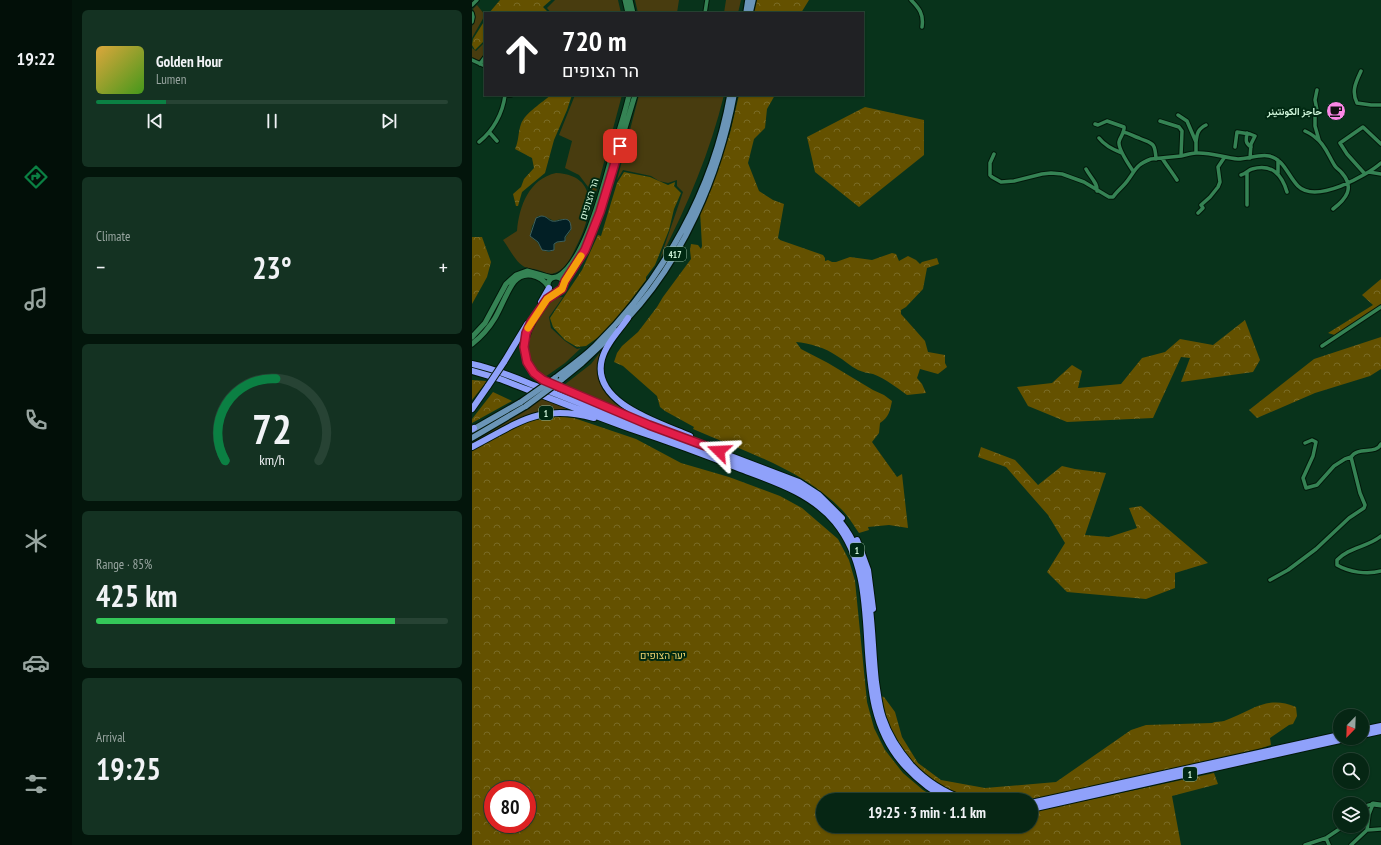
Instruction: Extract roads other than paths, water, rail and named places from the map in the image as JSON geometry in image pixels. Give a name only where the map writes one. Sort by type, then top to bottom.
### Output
[{"type":"highway","points":[[472,409],[504,362],[548,287]]},
{"type":"highway","points":[[556,293],[547,299],[531,322],[525,340],[524,347],[527,362],[537,376],[543,380],[649,425],[762,467]]},
{"type":"highway","points":[[628,318],[610,343],[602,359],[600,367],[601,374],[610,393],[621,404],[635,412],[799,482],[819,495],[839,514],[854,535],[863,554],[870,580],[873,613],[873,660]]},
{"type":"highway","name":"1","points":[[472,364],[502,373],[740,464],[786,482],[811,494],[843,525],[852,539],[860,560],[868,593],[873,660],[880,709],[885,725],[894,743],[923,777],[950,793]]},
{"type":"highway","points":[[472,371],[491,376],[626,427]]},
{"type":"highway","points":[[472,375],[491,376]]},
{"type":"highway","name":"1","points":[[472,447],[532,417],[547,413],[562,412],[626,427],[709,456],[788,488],[814,502],[835,523],[850,546],[859,572],[863,593],[872,694],[881,729],[894,752],[911,772],[937,793]]},
{"type":"highway","points":[[1369,729],[1381,726]]},
{"type":"highway","points":[[1369,734],[1381,731]]},
{"type":"highway","name":"1","points":[[1038,801],[1333,737]]},
{"type":"highway","name":"1","points":[[1038,807],[1333,742]]},
{"type":"main road","points":[[625,0],[628,12]]},
{"type":"main road","points":[[630,0],[633,12]]},
{"type":"main road","points":[[746,12],[748,0]]},
{"type":"main road","points":[[750,12],[753,0]]},
{"type":"main road","name":"הר הצופים","points":[[554,278],[564,273],[574,260],[590,226],[630,96]]},
{"type":"main road","name":"הר הצופים","points":[[564,285],[585,250],[595,228],[635,96]]},
{"type":"main road","name":"417","points":[[473,429],[524,404],[594,347],[621,318],[641,293],[668,255],[683,230],[702,189],[720,136],[730,96]]},
{"type":"main road","name":"417","points":[[472,438],[561,380],[582,363],[628,318],[667,267],[690,226],[722,147],[734,96]]},
{"type":"main road","points":[[472,337],[486,323],[506,284],[516,275],[528,271],[562,280],[564,285],[562,289],[556,293],[552,292],[544,280],[533,275],[523,276],[515,282],[495,319],[472,344]]},
{"type":"main road","points":[[548,287],[549,282],[554,278]]},
{"type":"main road","points":[[1373,804],[1381,805]]},
{"type":"street","points":[[472,5],[477,0]]},
{"type":"street","points":[[705,12],[707,0]]},
{"type":"street","points":[[911,0],[919,8],[922,14],[922,27]]},
{"type":"street","points":[[472,13],[474,17],[472,22]]},
{"type":"street","points":[[480,64],[484,58]]},
{"type":"street","points":[[472,60],[484,66]]},
{"type":"street","points":[[1361,71],[1355,84],[1354,91],[1354,97],[1357,103],[1381,105]]},
{"type":"street","points":[[1317,90],[1315,100],[1317,110],[1315,116],[1320,141],[1336,167],[1341,172],[1348,188],[1348,193],[1342,202],[1333,209]]},
{"type":"street","points":[[479,142],[490,133],[498,118],[504,103],[505,96]]},
{"type":"street","points":[[1178,115],[1187,121],[1196,142]]},
{"type":"street","points":[[1095,124],[1098,125],[1107,121],[1120,124],[1124,127],[1119,144],[1122,153],[1134,171]]},
{"type":"street","points":[[1160,121],[1179,127],[1182,131],[1181,156]]},
{"type":"street","points":[[1196,153],[1198,131],[1206,125]]},
{"type":"street","points":[[1365,174],[1347,154],[1340,143],[1363,127],[1381,144]]},
{"type":"street","points":[[1306,131],[1320,141]]},
{"type":"street","points":[[1123,132],[1129,133],[1152,144],[1156,159]]},
{"type":"street","points":[[1235,147],[1237,132],[1255,136],[1251,147],[1250,158]]},
{"type":"street","points":[[490,133],[497,141]]},
{"type":"street","points":[[1247,133],[1246,141],[1251,147]]},
{"type":"street","points":[[1099,138],[1106,145],[1122,153]]},
{"type":"street","points":[[994,154],[990,163],[990,175],[1001,182],[1006,183],[1042,174],[1062,174],[1084,182],[1106,196],[1113,197],[1127,182],[1134,171],[1144,162],[1196,153],[1239,159],[1266,155],[1273,157],[1278,160],[1287,170],[1298,186],[1302,189],[1316,191],[1326,190],[1347,183],[1369,172],[1381,162]]},
{"type":"street","points":[[1162,158],[1177,180]]},
{"type":"street","points":[[1198,213],[1203,208],[1201,205],[1218,187],[1220,182],[1218,167],[1224,158]]},
{"type":"street","points":[[1278,160],[1278,173],[1287,192]]},
{"type":"street","points":[[1241,175],[1252,169],[1263,168],[1278,173]]},
{"type":"street","points":[[1086,169],[1089,176],[1098,188],[1097,191]]},
{"type":"street","points":[[1247,172],[1248,205]]},
{"type":"street","points":[[1369,172],[1381,174]]},
{"type":"street","points":[[1322,346],[1381,307]]},
{"type":"street","points":[[1305,443],[1312,440],[1316,442],[1313,456],[1303,478],[1306,488],[1317,485],[1334,466],[1345,459],[1352,457],[1353,454],[1374,450],[1381,444]]},
{"type":"street","points":[[1270,580],[1288,570],[1316,549],[1349,518],[1364,508],[1365,505],[1360,493],[1352,457]]},
{"type":"street","points":[[1381,536],[1369,544],[1349,551],[1337,560],[1337,565],[1342,568],[1363,573],[1381,571]]},
{"type":"street","points":[[1369,805],[1373,804]]},
{"type":"street","points":[[1369,814],[1373,804]]},
{"type":"street","points":[[1369,830],[1381,829]]},
{"type":"street","points":[[1305,845],[1326,838],[1334,833]]},
{"type":"street","points":[[1351,845],[1364,833]]},
{"type":"street","points":[[1326,838],[1329,845]]},
{"type":"water","points":[[541,216],[552,221],[564,219],[569,221],[571,229],[565,237],[565,241],[554,244],[554,250],[542,250],[538,242],[530,236],[536,218]]},
{"type":"place","name":"حاجز الكونتينر","points":[[1336,111]]},
{"type":"park label","name":"יער הצופים","points":[[663,655]]}]
